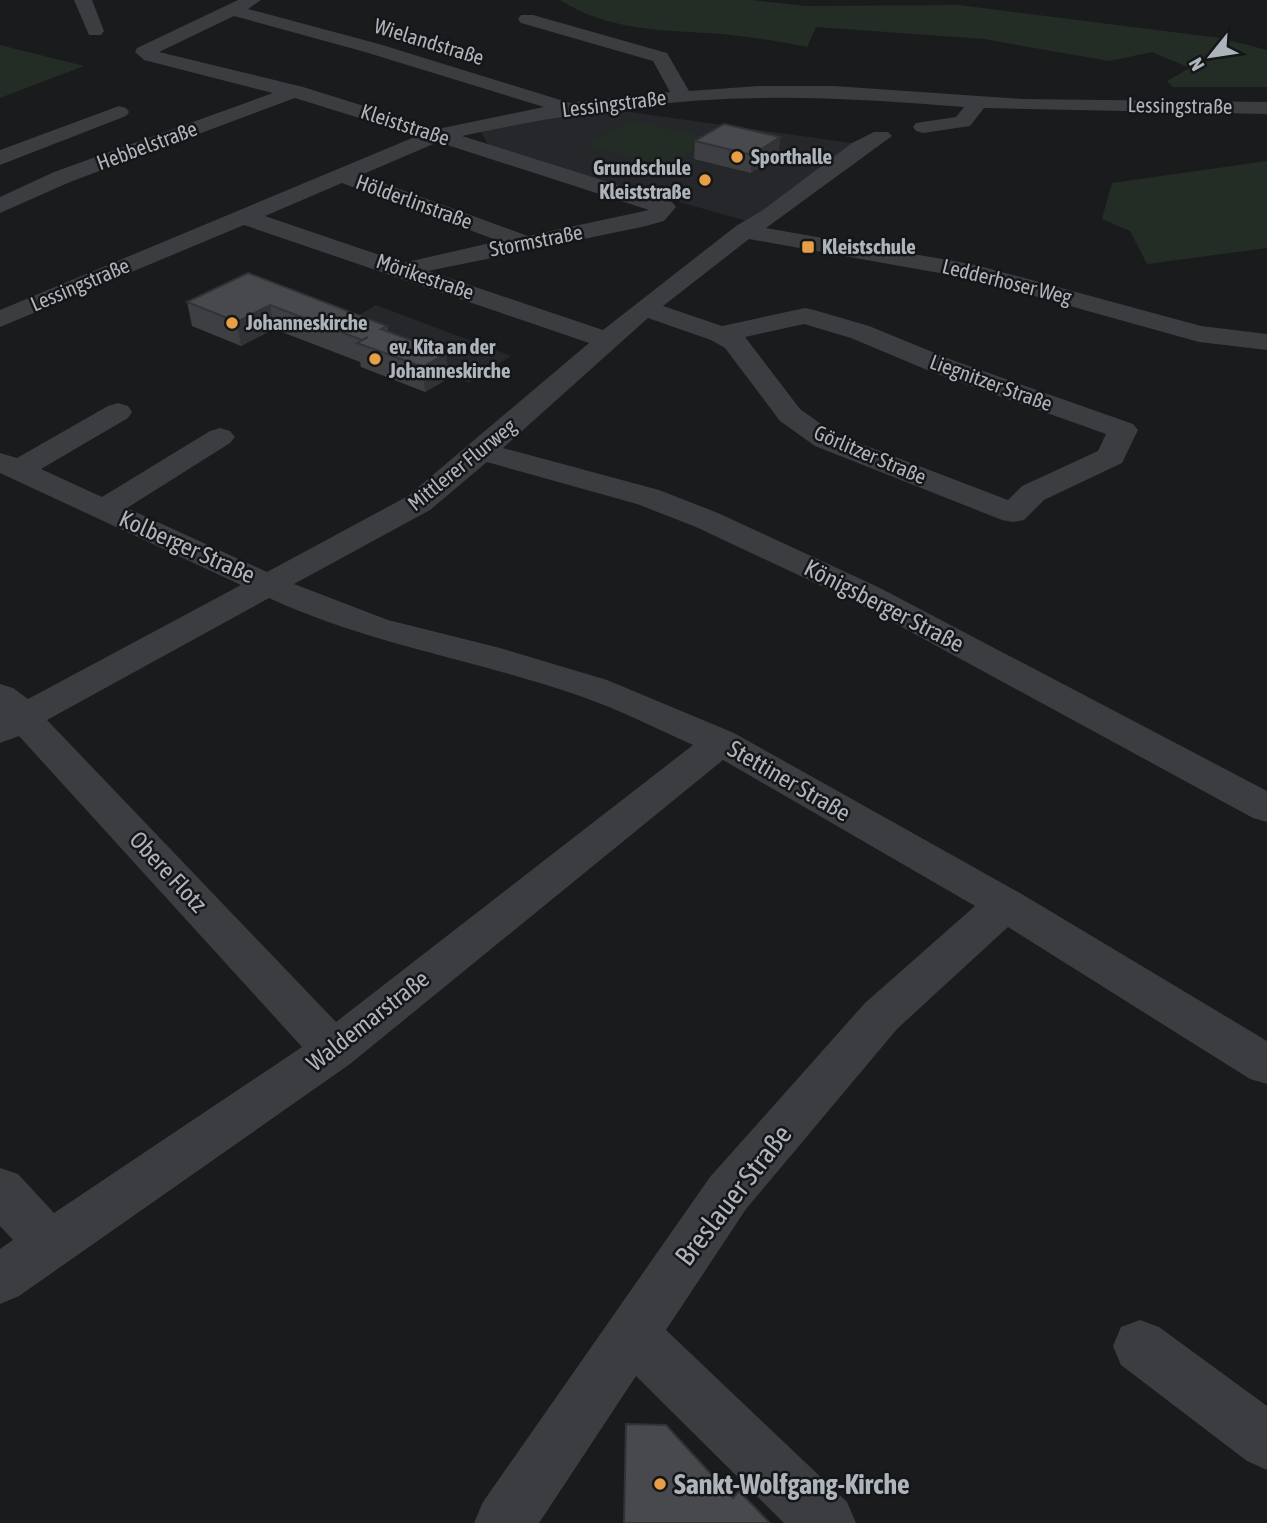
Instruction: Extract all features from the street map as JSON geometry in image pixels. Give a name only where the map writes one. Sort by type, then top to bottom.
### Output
[{"type":"street","points":[[83,0],[95,30]]},
{"type":"street","points":[[233,10],[252,0]]},
{"type":"street","name":"Kleiststraße","points":[[233,10],[145,52],[151,56],[296,91],[664,207]]},
{"type":"street","name":"Wielandstraße","points":[[233,10],[372,48],[571,108]]},
{"type":"street","points":[[527,19],[660,57],[682,96]]},
{"type":"street","name":"Hebbelstraße","points":[[0,206],[62,177],[296,91]]},
{"type":"street","name":"Lessingstraße","points":[[0,319],[437,135],[571,108],[682,96],[752,92],[834,92],[979,102],[1267,108]]},
{"type":"street","points":[[923,127],[963,122],[979,102]]},
{"type":"street","points":[[0,158],[119,112]]},
{"type":"street","name":"Mittlerer Flurweg","points":[[8,714],[271,585],[419,503],[644,308],[744,231],[771,215],[860,148],[881,136]]},
{"type":"street","name":"Hölderlinstraße","points":[[341,175],[526,243]]},
{"type":"street","name":"Stormstraße","points":[[405,270],[634,222],[656,216],[664,207]]},
{"type":"street","name":"Mörikestraße","points":[[242,216],[607,340]]},
{"type":"street","name":"Ledderhoser Weg","points":[[744,231],[976,272],[1199,334],[1267,342]]},
{"type":"street","points":[[0,295],[25,308]]},
{"type":"street","name":"Görlitzer Straße","points":[[644,308],[736,342],[790,415],[825,440],[1013,513]]},
{"type":"street","name":"Liegnitzer Straße","points":[[720,334],[805,317],[860,332],[942,366],[1123,429],[1111,457],[1033,493],[1013,513]]},
{"type":"street","name":"Kolberger Straße","points":[[9,466],[118,412]]},
{"type":"street","name":"Kolberger Straße","points":[[104,509],[220,437]]},
{"type":"street","name":"Königsberger Straße","points":[[482,451],[648,497],[708,520],[868,595],[1267,808]]},
{"type":"street","name":"Kolberger Straße","points":[[9,466],[271,585]]},
{"type":"street","name":"Stettiner Straße","points":[[271,585],[303,601],[376,628],[487,656],[594,688],[721,742],[1005,904],[1267,1065]]},
{"type":"street","name":"Obere Flotz","points":[[8,714],[334,1050]]},
{"type":"street","name":"Waldemarstraße","points":[[0,1279],[334,1050],[721,742]]},
{"type":"street","name":"Breslauer Straße","points":[[504,1523],[728,1193],[881,1016],[1005,904]]},
{"type":"street","points":[[0,1190],[50,1245]]},
{"type":"street","points":[[631,1334],[826,1523]]},
{"type":"street","points":[[1140,1346],[1267,1441]]},
{"type":"shaded area","points":[[560,0],[751,0],[806,6],[959,5],[1220,38],[1267,50],[1267,87],[1173,87],[1167,81],[1190,68],[1152,52],[1109,61],[984,39],[816,27],[807,47],[744,36],[638,28],[598,18]]},
{"type":"shaded area","points":[[0,45],[84,66],[0,98]]},
{"type":"shaded area","name":"Grundschule Kleiststraße","points":[[608,109],[852,143],[750,222],[491,149],[480,131]]},
{"type":"shaded area","points":[[631,120],[712,139],[669,166],[586,146]]},
{"type":"shaded area","points":[[1267,161],[1267,248],[1147,264],[1130,231],[1102,219],[1112,183]]},
{"type":"shaded area","points":[[376,305],[511,356],[469,383],[337,328]]},
{"type":"building","points":[[724,124],[780,137],[752,155],[695,141]]},
{"type":"building","points":[[248,273],[387,326],[381,329],[446,353],[423,367],[357,343],[368,337],[362,340],[270,305],[237,322],[187,302]]},
{"type":"building","points":[[626,1424],[666,1425],[733,1498],[739,1491],[770,1523],[624,1523]]},
{"type":"place","name":"Sporthalle","points":[[737,157]]},
{"type":"place","name":"Grundschule Kleiststraße","points":[[705,180]]},
{"type":"place","name":"Kleistschule","points":[[808,247]]},
{"type":"place","name":"Johanneskirche","points":[[232,323]]},
{"type":"place","name":"ev. Kita an der Johanneskirche","points":[[375,359]]},
{"type":"place","name":"Sankt-Wolfgang-Kirche","points":[[660,1484]]}]
